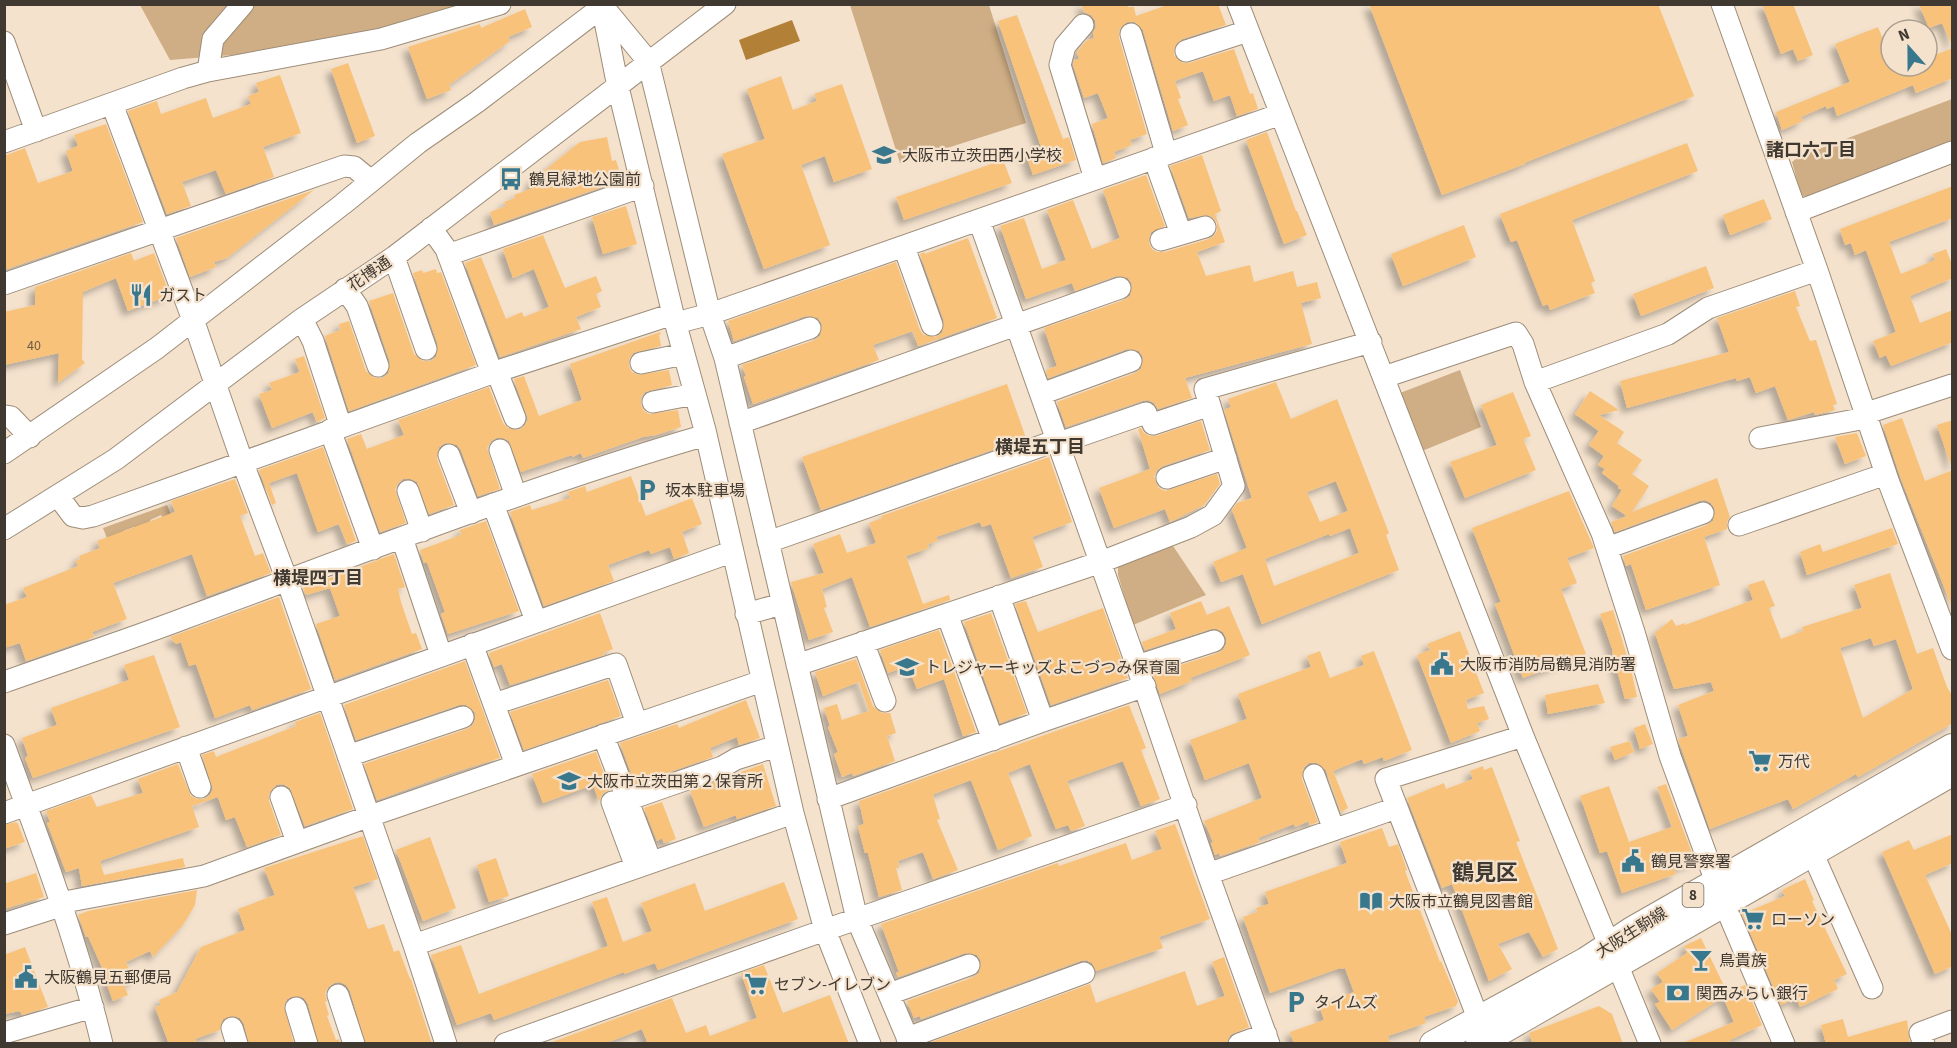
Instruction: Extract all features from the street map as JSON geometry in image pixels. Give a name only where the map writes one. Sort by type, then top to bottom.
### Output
[{"type":"main road","name":"大阪生駒線","points":[[1479,1044],[1716,882],[1953,747]]},
{"type":"main road","name":"大阪生駒線","points":[[1433,1044],[1478,1017],[1586,961],[1613,954],[1812,852],[1953,773]]},
{"type":"street","points":[[208,71],[213,39],[243,4]]},
{"type":"street","points":[[4,142],[208,71],[381,39],[500,4]]},
{"type":"street","name":"花博通","points":[[4,529],[116,459],[302,319],[394,257],[725,4]]},
{"type":"street","points":[[1238,4],[1523,736],[1650,1044]]},
{"type":"street","points":[[1722,4],[1817,270],[1865,416],[1953,649]]},
{"type":"street","points":[[603,6],[648,61],[710,314],[726,358],[857,919],[908,1041],[1084,973]]},
{"type":"street","points":[[603,6],[618,87],[674,319],[706,435],[731,552],[793,813],[825,930],[870,1044]]},
{"type":"street","points":[[4,453],[158,348],[418,143],[477,102],[603,6]]},
{"type":"street","points":[[1083,25],[1065,46],[1060,65],[1095,179]]},
{"type":"street","points":[[1186,51],[1248,31]]},
{"type":"street","points":[[1131,34],[1160,156],[1171,237],[1205,227]]},
{"type":"street","points":[[4,42],[36,131]]},
{"type":"street","points":[[112,104],[287,580],[370,816],[446,1044]]},
{"type":"street","points":[[58,496],[72,515],[83,518],[495,373],[674,319],[710,314],[1281,114]]},
{"type":"street","points":[[1796,212],[1953,152]]},
{"type":"street","points":[[4,284],[344,166],[354,167],[371,181]]},
{"type":"street","points":[[448,255],[643,186]]},
{"type":"street","points":[[979,220],[1268,1039],[1239,1044]]},
{"type":"street","points":[[431,228],[448,255],[515,418]]},
{"type":"street","points":[[904,246],[932,324]]},
{"type":"street","points":[[394,257],[426,349]]},
{"type":"street","points":[[1535,382],[1668,334],[1708,308],[1817,270]]},
{"type":"street","points":[[740,423],[1120,288]]},
{"type":"street","points":[[345,289],[357,306],[378,366]]},
{"type":"street","points":[[302,319],[313,341],[336,429],[374,549]]},
{"type":"street","points":[[726,358],[810,328]]},
{"type":"street","points":[[1384,377],[1516,333],[1523,344],[1535,382],[1607,548],[1670,756],[1716,882]]},
{"type":"street","points":[[797,665],[1101,562],[1191,528],[1213,515],[1234,486],[1205,389],[1371,342]]},
{"type":"street","points":[[641,363],[684,354]]},
{"type":"street","points":[[1041,394],[1131,361]]},
{"type":"street","points":[[1760,438],[1865,416],[1953,385]]},
{"type":"street","points":[[653,402],[695,394]]},
{"type":"street","points":[[768,542],[1058,442],[1210,405]]},
{"type":"street","points":[[4,416],[11,417],[30,437]]},
{"type":"street","points":[[4,682],[186,618],[493,504],[638,455],[706,435]]},
{"type":"street","points":[[500,450],[516,496]]},
{"type":"street","points":[[449,455],[471,513]]},
{"type":"street","points":[[1167,478],[1226,458]]},
{"type":"street","points":[[1739,525],[1886,474]]},
{"type":"street","points":[[408,491],[422,531]]},
{"type":"street","points":[[493,504],[536,621]]},
{"type":"street","points":[[1607,548],[1703,513]]},
{"type":"street","points":[[402,538],[441,656]]},
{"type":"street","points":[[4,813],[731,552]]},
{"type":"street","points":[[999,596],[1043,721]]},
{"type":"street","points":[[746,614],[782,604]]},
{"type":"street","points":[[947,614],[993,740]]},
{"type":"street","points":[[1137,666],[1215,641]]},
{"type":"street","points":[[863,642],[885,701]]},
{"type":"street","points":[[472,644],[516,765]]},
{"type":"street","points":[[494,704],[616,664],[637,724]]},
{"type":"street","points":[[4,924],[60,904],[204,876],[370,816],[762,681]]},
{"type":"street","points":[[828,799],[1144,686]]},
{"type":"street","points":[[348,756],[463,717]]},
{"type":"street","points":[[603,735],[620,801],[643,865]]},
{"type":"street","points":[[1478,1017],[1386,778],[1523,736]]},
{"type":"street","points":[[4,745],[60,904],[93,1007],[102,1044]]},
{"type":"street","points":[[620,801],[777,746]]},
{"type":"street","points":[[186,747],[200,787]]},
{"type":"street","points":[[1314,775],[1334,830]]},
{"type":"street","points":[[281,797],[297,842]]},
{"type":"street","points":[[505,1044],[1185,805]]},
{"type":"street","points":[[1208,874],[1396,808]]},
{"type":"street","points":[[414,945],[793,813]]},
{"type":"street","points":[[1812,852],[1872,988]]},
{"type":"street","points":[[1730,917],[1784,1044]]},
{"type":"street","points":[[889,994],[969,965]]},
{"type":"street","points":[[338,995],[354,1044]]},
{"type":"street","points":[[4,1033],[93,1007]]},
{"type":"street","points":[[296,1008],[307,1044]]},
{"type":"street","points":[[1924,1044],[1920,1033],[1953,1021]]},
{"type":"shaded area","points":[[140,5],[459,5],[357,35],[244,54],[170,60]]},
{"type":"shaded area","points":[[850,5],[989,5],[1026,123],[900,163]]},
{"type":"shaded area","points":[[792,20],[800,41],[746,60],[739,40]]},
{"type":"shaded area","points":[[1952,99],[1952,143],[1813,200],[1801,195],[1792,162],[1800,156]]},
{"type":"shaded area","points":[[1460,370],[1481,427],[1422,451],[1400,393]]},
{"type":"shaded area","points":[[167,505],[172,517],[164,520],[161,515],[150,520],[151,525],[136,531],[134,527],[123,531],[124,535],[108,541],[103,528]]},
{"type":"shaded area","points":[[1173,546],[1206,595],[1133,625],[1118,575],[1118,564]]},
{"type":"building","points":[[1081,4],[1127,4],[1128,7],[1134,7],[1136,16],[1170,4],[1218,4],[1226,25],[1182,39],[1174,48],[1174,55],[1183,63],[1189,63],[1234,49],[1250,94],[1253,93],[1258,109],[1237,116],[1230,95],[1214,101],[1203,71],[1175,81],[1181,98],[1178,99],[1188,125],[1173,131],[1143,30],[1135,22],[1127,22],[1119,30],[1119,38],[1147,134],[1130,140],[1132,145],[1114,152],[1116,158],[1103,163],[1092,124],[1108,118],[1098,93],[1084,98],[1073,65],[1074,60],[1079,59],[1077,52],[1086,41],[1094,38],[1093,33],[1096,27],[1095,20],[1084,12]]},
{"type":"building","points":[[1369,4],[1658,4],[1694,96],[1442,195]]},
{"type":"building","points":[[1762,4],[1793,4],[1813,55],[1798,61],[1793,49],[1781,54]]},
{"type":"building","points":[[1919,4],[1953,4],[1953,47],[1942,23],[1939,24],[1939,18],[1925,18]]},
{"type":"building","points":[[525,9],[532,27],[508,37],[510,41],[449,85],[451,90],[427,99],[408,47],[480,24],[481,28]]},
{"type":"building","points":[[1017,15],[1063,139],[1069,137],[1076,160],[1033,175],[1025,152],[1041,147],[998,21]]},
{"type":"building","points":[[1878,27],[1879,78],[1939,78],[1939,53],[1953,48],[1953,78],[1916,93],[1913,85],[1837,116],[1834,106],[1827,109],[1826,106],[1801,117],[1803,121],[1782,130],[1776,112],[1850,82],[1835,44]]},
{"type":"building","points":[[348,63],[375,136],[357,143],[331,69]]},
{"type":"building","points":[[280,75],[301,133],[263,147],[274,177],[226,194],[216,170],[182,182],[191,206],[167,214],[128,111],[157,101],[161,114],[206,98],[213,118],[251,104],[248,96],[259,92],[256,83]]},
{"type":"building","points":[[781,76],[793,110],[817,101],[814,94],[842,84],[872,169],[834,182],[825,156],[801,165],[830,245],[764,269],[722,154],[765,139],[747,89]]},
{"type":"building","points":[[106,124],[143,222],[4,270],[4,156],[25,148],[38,183],[73,171],[66,151],[78,146],[74,135]]},
{"type":"building","points":[[1267,132],[1307,235],[1284,244],[1246,140]]},
{"type":"building","points":[[607,137],[612,161],[616,160],[622,180],[494,225],[490,212],[506,206],[504,202],[515,198],[514,195],[533,188],[529,183],[580,142]]},
{"type":"building","points":[[1687,143],[1698,171],[1572,220],[1595,281],[1591,283],[1595,293],[1550,310],[1548,304],[1543,306],[1517,240],[1511,242],[1500,214]]},
{"type":"building","points":[[1202,155],[1221,211],[1215,214],[1225,242],[1197,252],[1206,276],[1250,265],[1254,282],[1293,271],[1297,287],[1317,282],[1321,298],[1301,303],[1312,344],[1185,378],[1192,398],[1158,409],[1148,400],[1142,401],[1066,427],[1057,402],[1135,373],[1141,369],[1143,357],[1139,351],[1127,349],[1048,378],[1046,370],[1057,366],[1044,328],[1124,300],[1130,296],[1132,284],[1128,278],[1116,276],[1075,291],[1072,283],[1026,299],[1000,226],[1024,218],[1042,269],[1066,260],[1047,210],[1073,200],[1092,249],[1120,238],[1103,190],[1146,175],[1165,226],[1151,232],[1149,243],[1152,249],[1165,252],[1209,239],[1217,231],[1217,223],[1213,217],[1207,215],[1189,218],[1170,166]]},
{"type":"building","points":[[1003,160],[1012,183],[904,220],[896,197]]},
{"type":"building","points":[[1953,186],[1953,218],[1889,242],[1901,274],[1935,260],[1933,254],[1946,249],[1953,267],[1953,278],[1910,296],[1920,323],[1953,310],[1953,342],[1891,366],[1886,355],[1880,358],[1873,341],[1896,332],[1866,250],[1855,255],[1851,243],[1845,245],[1840,229]]},
{"type":"building","points":[[314,190],[227,258],[214,262],[216,267],[190,277],[176,238]]},
{"type":"building","points":[[1764,199],[1772,219],[1730,235],[1723,215]]},
{"type":"building","points":[[626,206],[637,244],[603,254],[592,217]]},
{"type":"building","points":[[1464,225],[1476,257],[1403,286],[1391,254]]},
{"type":"building","points":[[543,235],[565,288],[596,276],[602,291],[596,294],[601,307],[576,317],[581,329],[500,357],[465,263],[481,257],[506,319],[522,312],[524,317],[549,307],[534,269],[513,278],[503,249]]},
{"type":"building","points":[[968,238],[997,318],[918,346],[913,331],[873,345],[879,360],[753,404],[742,365],[815,340],[820,336],[822,324],[818,318],[806,316],[734,341],[728,321],[896,262],[920,330],[924,335],[936,337],[942,333],[944,321],[920,254]]},
{"type":"building","points":[[131,253],[134,261],[154,253],[170,295],[128,311],[116,278],[83,292],[82,359],[85,363],[58,383],[59,353],[4,365],[4,312],[35,305],[35,287]]},
{"type":"building","points":[[1706,266],[1714,288],[1641,316],[1633,294]]},
{"type":"building","points":[[436,269],[437,273],[441,272],[476,365],[349,411],[325,336],[340,330],[339,324],[349,321],[366,371],[375,378],[383,378],[388,374],[390,362],[369,301],[393,293],[414,354],[423,361],[431,361],[436,357],[438,345],[413,273]]},
{"type":"building","points":[[1795,291],[1800,306],[1796,307],[1810,341],[1816,340],[1837,404],[1833,405],[1835,410],[1815,415],[1814,412],[1788,420],[1775,386],[1756,393],[1750,377],[1737,381],[1736,378],[1627,408],[1620,381],[1729,352],[1717,318]]},
{"type":"building","points":[[660,332],[661,346],[633,353],[629,366],[632,372],[638,375],[669,370],[672,385],[645,392],[641,397],[641,405],[649,414],[678,410],[681,427],[643,437],[583,458],[581,453],[572,457],[572,455],[521,472],[509,441],[496,438],[487,448],[500,489],[478,496],[461,450],[457,445],[445,443],[439,447],[437,459],[454,505],[429,514],[417,482],[403,479],[395,489],[406,523],[380,532],[347,439],[361,434],[367,449],[404,435],[398,420],[489,387],[503,423],[508,428],[519,430],[528,419],[514,379],[524,376],[539,416],[582,400],[570,364]]},
{"type":"building","points":[[304,356],[325,418],[317,422],[313,412],[272,428],[259,394],[272,390],[269,383],[300,372],[295,359]]},
{"type":"building","points":[[1276,382],[1291,419],[1337,399],[1389,533],[1386,535],[1399,570],[1262,624],[1243,574],[1221,582],[1213,562],[1247,548],[1232,510],[1237,503],[1252,498],[1224,410],[1231,407],[1228,399]],"holes":[[[1336,481],[1348,511],[1320,522],[1307,492]],[[1350,528],[1359,553],[1274,586],[1265,559]]]},
{"type":"building","points":[[1007,384],[1026,438],[821,510],[802,457]]},
{"type":"building","points":[[1590,391],[1619,410],[1599,415],[1624,432],[1617,443],[1642,460],[1632,474],[1649,486],[1632,512],[1717,478],[1730,517],[1727,529],[1704,537],[1720,585],[1646,610],[1631,564],[1626,566],[1623,556],[1707,525],[1713,521],[1715,509],[1705,500],[1699,501],[1615,532],[1611,522],[1627,516],[1612,506],[1622,490],[1602,473],[1605,469],[1598,465],[1604,456],[1589,445],[1599,431],[1575,414]]},
{"type":"building","points":[[1513,392],[1531,436],[1523,439],[1536,470],[1465,498],[1450,462],[1497,445],[1481,405]]},
{"type":"building","points":[[1902,418],[1925,481],[1953,470],[1953,609],[1901,479],[1883,425]]},
{"type":"building","points":[[1953,420],[1953,465],[1951,465],[1937,425]]},
{"type":"building","points":[[1201,421],[1210,450],[1163,466],[1154,476],[1158,487],[1165,491],[1217,474],[1220,484],[1204,505],[1170,522],[1165,509],[1114,528],[1099,488],[1150,469],[1138,429],[1141,428],[1150,436],[1156,436]]},
{"type":"building","points":[[1857,433],[1866,456],[1845,464],[1835,437]]},
{"type":"building","points":[[323,447],[356,541],[347,544],[339,524],[318,532],[297,473],[269,483],[276,503],[272,505],[259,470]]},
{"type":"building","points":[[1049,457],[1072,522],[1032,537],[1043,567],[1011,578],[991,524],[982,527],[980,522],[936,537],[938,541],[928,544],[929,548],[906,556],[923,604],[949,595],[950,600],[870,627],[852,577],[822,589],[827,607],[824,608],[833,632],[809,640],[791,582],[824,573],[813,544],[840,534],[847,553],[876,543],[869,523],[882,518],[881,516]]},
{"type":"building","points":[[631,476],[646,516],[692,498],[702,524],[682,532],[689,553],[674,559],[670,547],[651,554],[649,550],[624,559],[608,565],[614,581],[544,606],[510,512],[530,505],[532,510],[570,498],[568,492],[585,486],[587,492]]},
{"type":"building","points":[[235,479],[248,513],[240,516],[255,556],[263,553],[271,573],[207,596],[192,554],[113,583],[127,619],[92,632],[94,637],[26,661],[20,643],[4,648],[4,605],[27,597],[23,588],[78,566],[76,561],[80,559],[79,556],[100,548],[97,541],[175,512],[171,501]]},
{"type":"building","points":[[1569,491],[1594,548],[1567,558],[1577,583],[1561,589],[1586,654],[1523,678],[1495,604],[1501,602],[1472,528]]},
{"type":"building","points":[[486,521],[519,611],[448,634],[441,614],[445,612],[427,562],[424,563],[420,550],[461,535],[460,530]]},
{"type":"building","points":[[1892,528],[1898,544],[1807,575],[1800,552],[1820,544],[1823,552]]},
{"type":"building","points":[[394,554],[405,587],[398,589],[401,602],[412,634],[416,633],[422,649],[335,680],[316,624],[340,616],[330,588],[306,595],[303,588]]},
{"type":"building","points":[[1890,573],[1917,654],[1933,648],[1953,697],[1953,723],[1858,777],[1856,774],[1793,809],[1788,799],[1710,829],[1678,739],[1688,736],[1678,705],[1714,691],[1711,682],[1674,689],[1655,633],[1672,619],[1676,626],[1685,623],[1685,625],[1753,600],[1748,585],[1764,580],[1775,606],[1769,608],[1781,639],[1803,631],[1802,627],[1862,608],[1854,585]],"holes":[[[1871,638],[1874,646],[1896,639],[1913,689],[1863,718],[1840,648]]]},
{"type":"building","points":[[279,597],[311,689],[252,710],[250,705],[215,718],[196,664],[189,666],[181,642],[176,644],[170,637]]},
{"type":"building","points":[[1026,601],[1038,632],[1103,608],[1128,678],[1051,705],[1015,604]]},
{"type":"building","points":[[1201,601],[1207,615],[1229,606],[1250,655],[1190,678],[1192,681],[1160,694],[1153,674],[1218,653],[1226,644],[1223,632],[1211,629],[1145,650],[1142,642],[1176,629],[1170,613]]},
{"type":"building","points":[[1613,610],[1637,697],[1625,699],[1613,651],[1600,614]]},
{"type":"building","points":[[600,613],[613,649],[603,653],[604,655],[510,685],[502,664],[494,667],[489,653]]},
{"type":"building","points":[[991,613],[1027,713],[1000,723],[964,622]]},
{"type":"building","points":[[939,630],[976,732],[963,736],[944,679],[917,689],[908,666],[888,673],[880,650]]},
{"type":"building","points":[[1460,631],[1484,693],[1466,700],[1468,709],[1484,706],[1489,719],[1477,723],[1480,731],[1451,743],[1417,655],[1430,650],[1427,644]]},
{"type":"building","points":[[1320,651],[1330,678],[1364,665],[1361,656],[1374,651],[1412,750],[1384,761],[1383,757],[1364,764],[1362,759],[1333,771],[1348,808],[1341,812],[1326,770],[1317,763],[1309,763],[1304,767],[1302,779],[1318,822],[1310,825],[1309,821],[1295,827],[1294,824],[1258,838],[1260,842],[1220,856],[1219,853],[1215,855],[1211,843],[1213,842],[1204,821],[1262,798],[1249,763],[1205,780],[1190,740],[1247,719],[1238,694],[1311,667],[1307,656]]},
{"type":"building","points":[[154,655],[180,727],[33,778],[25,758],[28,756],[22,738],[57,725],[51,708],[129,680],[124,665]]},
{"type":"building","points":[[856,659],[873,706],[882,713],[890,713],[896,733],[887,736],[895,761],[853,776],[852,773],[842,777],[834,754],[838,752],[828,727],[830,726],[824,708],[837,704],[842,720],[869,711],[859,682],[823,696],[815,672]]},
{"type":"building","points":[[465,661],[500,758],[377,800],[364,764],[467,729],[475,720],[475,712],[466,705],[459,705],[356,740],[344,705]]},
{"type":"building","points":[[608,680],[621,716],[524,750],[510,712]]},
{"type":"building","points":[[1598,684],[1605,703],[1548,714],[1545,695]]},
{"type":"building","points":[[746,700],[760,738],[739,745],[737,737],[710,748],[713,757],[635,784],[620,743],[677,724],[679,728]]},
{"type":"building","points":[[1129,705],[1146,748],[1141,750],[1160,799],[1141,806],[1123,761],[1067,781],[1085,826],[1071,831],[1068,825],[1056,829],[1030,764],[1008,773],[1032,836],[998,850],[971,780],[933,796],[940,819],[937,820],[958,870],[933,879],[923,852],[898,861],[899,868],[896,868],[902,890],[879,897],[868,853],[865,853],[858,826],[864,824],[859,801]]},
{"type":"building","points":[[320,713],[353,809],[305,826],[290,788],[283,784],[276,785],[269,794],[269,801],[281,835],[247,847],[235,817],[226,820],[218,797],[192,806],[199,827],[100,861],[104,875],[183,858],[185,867],[82,886],[79,868],[66,872],[47,823],[50,822],[46,811],[91,795],[97,807],[143,793],[138,779],[178,764],[191,796],[205,799],[213,789],[202,755],[214,751],[216,757],[296,726],[295,722]]},
{"type":"building","points":[[1645,724],[1653,744],[1640,749],[1634,728]]},
{"type":"building","points":[[1630,741],[1634,752],[1615,760],[1610,747]]},
{"type":"building","points":[[596,752],[610,790],[603,793],[599,801],[593,785],[543,803],[532,774]]},
{"type":"building","points":[[763,764],[776,806],[737,819],[736,815],[704,827],[690,791]]},
{"type":"building","points":[[1483,766],[1484,770],[1492,767],[1520,841],[1516,842],[1558,949],[1543,957],[1529,932],[1498,944],[1512,969],[1489,981],[1452,884],[1442,888],[1407,798],[1444,783],[1446,789],[1473,779],[1470,771]]},
{"type":"building","points":[[1666,784],[1695,861],[1674,869],[1676,874],[1622,893],[1607,851],[1600,853],[1580,796],[1609,786],[1629,842],[1672,827],[1657,787]]},
{"type":"building","points":[[662,802],[676,839],[664,843],[662,838],[657,841],[644,808]]},
{"type":"building","points":[[16,822],[25,842],[4,849],[4,825]]},
{"type":"building","points":[[1175,824],[1210,919],[1159,937],[1163,948],[1096,971],[1092,963],[1086,960],[1080,961],[921,1019],[920,1016],[914,1018],[907,1001],[974,977],[979,973],[981,961],[977,955],[965,953],[898,977],[896,973],[899,972],[881,924],[1058,863],[1059,866],[1126,843],[1132,860],[1162,849],[1155,831]]},
{"type":"building","points":[[1382,828],[1389,847],[1398,844],[1407,870],[1405,871],[1440,962],[1458,1001],[1456,1006],[1424,1017],[1426,1023],[1388,1036],[1390,1044],[1294,1044],[1290,1032],[1324,1020],[1319,1005],[1354,992],[1345,968],[1270,993],[1243,917],[1257,912],[1256,908],[1269,904],[1265,892],[1347,863],[1340,842]]},
{"type":"building","points":[[1953,834],[1953,863],[1925,875],[1953,937],[1953,966],[1935,974],[1882,852],[1909,840],[1914,850]]},
{"type":"building","points":[[363,836],[378,879],[353,887],[368,929],[384,924],[394,952],[399,950],[432,1044],[366,1044],[350,991],[340,982],[328,987],[325,1002],[329,1015],[327,1016],[336,1040],[339,1039],[340,1044],[319,1044],[308,1004],[304,998],[298,996],[287,999],[284,1006],[294,1044],[249,1044],[244,1024],[240,1018],[234,1016],[223,1019],[220,1030],[195,1039],[197,1044],[169,1044],[155,1007],[161,1005],[159,1000],[177,992],[201,947],[245,930],[238,909],[275,895],[264,868]]},
{"type":"building","points":[[430,837],[456,908],[423,921],[396,850]]},
{"type":"building","points":[[496,858],[509,896],[489,902],[477,865]]},
{"type":"building","points":[[36,873],[44,897],[4,909],[4,884]]},
{"type":"building","points":[[1805,879],[1814,900],[1812,901],[1847,974],[1834,980],[1838,989],[1800,1007],[1796,998],[1781,1005],[1742,914],[1785,896],[1782,890]]},
{"type":"building","points":[[784,882],[798,919],[658,970],[655,963],[624,974],[624,972],[494,1020],[491,1013],[457,1025],[431,955],[461,945],[479,994],[608,946],[592,902],[607,897],[623,942],[652,931],[641,903],[695,883],[705,911]]},
{"type":"building","points":[[197,890],[195,905],[183,925],[153,957],[150,951],[126,962],[134,981],[124,985],[128,995],[113,1001],[106,982],[108,981],[88,936],[86,937],[78,915],[88,911]]},
{"type":"building","points":[[1701,938],[1727,992],[1745,985],[1762,1025],[1730,1040],[1731,1044],[1683,1043],[1734,1022],[1723,997],[1672,1030],[1655,1004],[1660,1002],[1651,989],[1663,982],[1657,973],[1687,953],[1684,946]]},
{"type":"building","points":[[25,947],[48,1007],[22,1015],[20,1011],[4,1014],[4,955]]},
{"type":"building","points":[[1224,957],[1249,1027],[1230,1035],[1227,1044],[929,1043],[1090,984],[1096,1003],[1185,971],[1197,1006],[1225,996],[1212,962]]},
{"type":"building","points":[[764,965],[783,1013],[830,995],[849,1044],[648,1044],[642,1029],[604,1044],[547,1044],[672,998],[686,1033],[706,1025],[710,1036],[757,1018],[741,973]]},
{"type":"building","points":[[1599,1006],[1612,1014],[1623,1044],[1533,1044],[1529,1033]]},
{"type":"building","points":[[1843,1019],[1848,1037],[1907,1020],[1910,1044],[1826,1044],[1821,1025]]},
{"type":"place","name":"大阪市立茨田西小学校","points":[[884,155]]},
{"type":"place","name":"鶴見緑地公園前","points":[[511,179]]},
{"type":"place","name":"ガスト","points":[[141,295]]},
{"type":"place","name":"坂本駐車場","points":[[647,490]]},
{"type":"place","name":"大阪市消防局鶴見消防署","points":[[1442,664]]},
{"type":"place","name":"トレジャーキッズよこづつみ保育園","points":[[907,667]]},
{"type":"place","name":"万代","points":[[1760,761]]},
{"type":"place","name":"大阪市立茨田第２保育所","points":[[569,781]]},
{"type":"place","name":"鶴見警察署","points":[[1633,861]]},
{"type":"place","name":"大阪市立鶴見図書館","points":[[1371,901]]},
{"type":"place","name":"ローソン","points":[[1753,919]]},
{"type":"place","name":"鳥貴族","points":[[1701,960]]},
{"type":"place","name":"大阪鶴見五郵便局","points":[[26,977]]},
{"type":"place","name":"セブン-イレブン","points":[[756,984]]},
{"type":"place","name":"関西みらい銀行","points":[[1678,993]]},
{"type":"place","name":"タイムズ","points":[[1296,1002]]},
{"type":"district","name":"諸口六丁目","points":[[1811,150]]},
{"type":"district","name":"横堤五丁目","points":[[1040,447]]},
{"type":"district","name":"横堤四丁目","points":[[318,578]]},
{"type":"district","name":"鶴見区","points":[[1485,872]]}]
